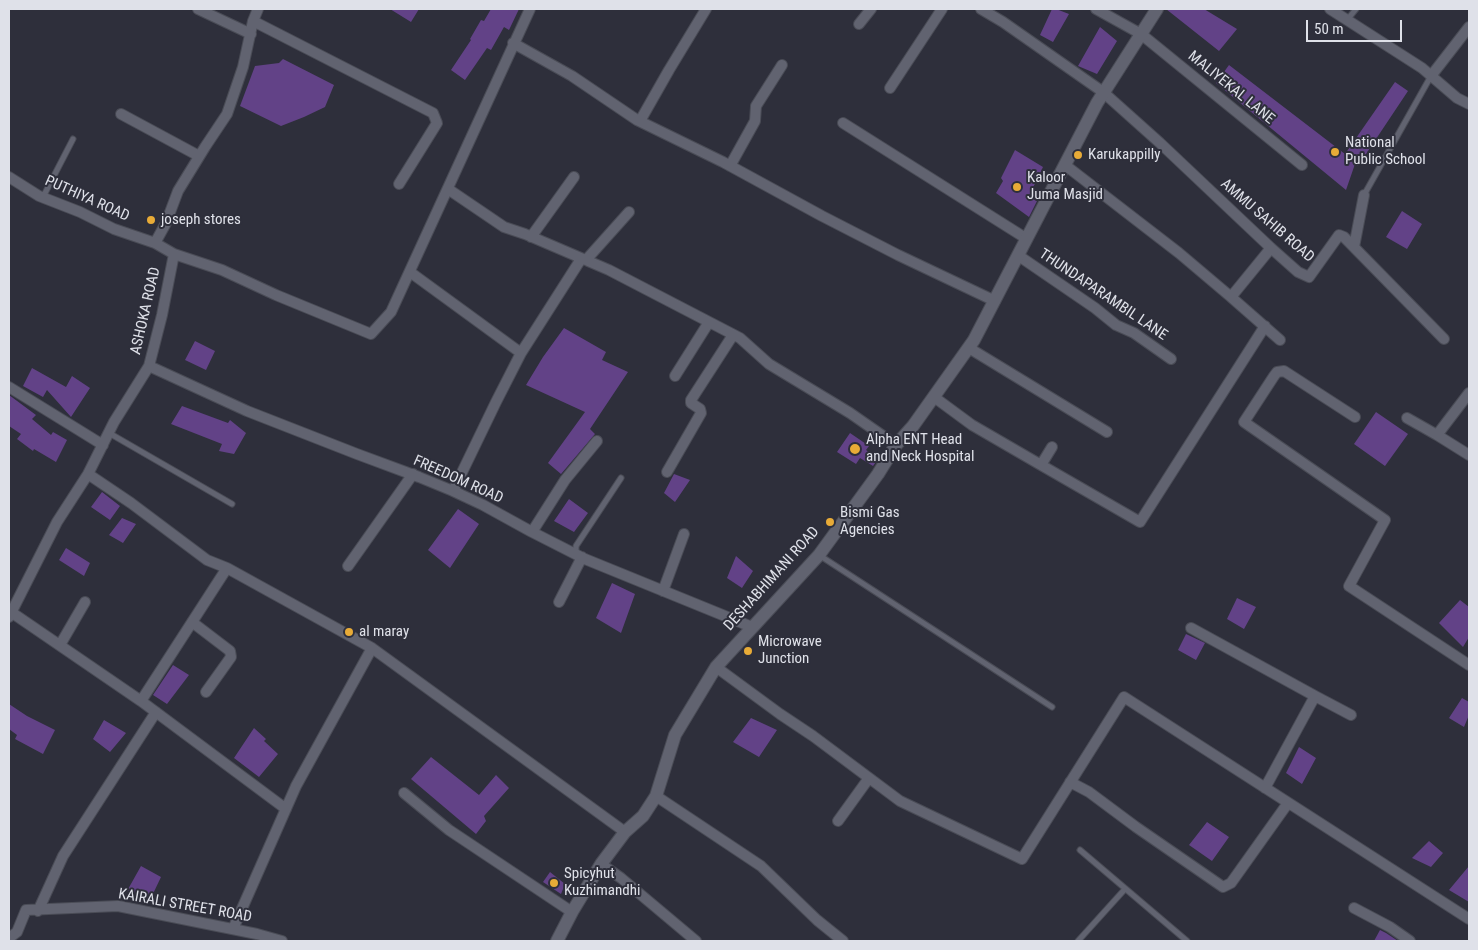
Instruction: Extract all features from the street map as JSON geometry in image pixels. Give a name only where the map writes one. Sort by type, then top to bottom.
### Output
[{"type":"street","points":[[198,9],[251,34]]},
{"type":"street","points":[[155,243],[166,223],[178,191],[227,114],[243,67],[253,21],[258,9]]},
{"type":"street","points":[[174,254],[222,270],[276,295],[371,334],[391,312],[530,9]]},
{"type":"street","points":[[640,121],[706,9]]},
{"type":"street","points":[[859,24],[871,9]]},
{"type":"street","points":[[890,88],[942,9]]},
{"type":"street","name":"AMMU SAHIB ROAD","points":[[981,9],[1103,92],[1298,272],[1309,277],[1339,235],[1344,237],[1444,339]]},
{"type":"street","name":"MALIYEKAL LANE","points":[[1096,9],[1141,34],[1302,165]]},
{"type":"street","name":"DESHABHIMANI ROAD","points":[[557,941],[600,864],[626,832],[643,816],[656,796],[675,735],[716,667],[819,555],[878,474],[896,444],[914,426],[969,348],[1103,92],[1157,9]]},
{"type":"street","points":[[1330,9],[1382,42],[1431,76],[1457,98],[1469,104]]},
{"type":"street","points":[[253,21],[433,113],[438,122],[399,184]]},
{"type":"street","points":[[1431,76],[1469,27]]},
{"type":"street","points":[[514,43],[572,76],[640,121],[881,246],[995,301]]},
{"type":"street","points":[[730,166],[755,121],[756,106],[782,65]]},
{"type":"street","points":[[121,114],[199,156]]},
{"type":"street","points":[[843,124],[1027,239]]},
{"type":"street","points":[[1065,165],[1179,253],[1280,340]]},
{"type":"street","name":"PUTHIYA ROAD","points":[[9,177],[43,197],[80,212],[114,229],[155,243]]},
{"type":"street","points":[[531,237],[574,177]]},
{"type":"street","points":[[448,189],[504,228],[531,237],[609,270],[740,338],[769,364],[850,413],[896,444]]},
{"type":"street","points":[[1354,247],[1364,195]]},
{"type":"street","points":[[454,491],[496,402],[522,353],[584,260],[629,212]]},
{"type":"street","name":"ASHOKA ROAD","points":[[10,615],[57,522],[88,474],[114,422],[149,366],[174,254],[155,243]]},
{"type":"street","points":[[1231,297],[1271,248]]},
{"type":"street","name":"THUNDAPARAMBIL LANE","points":[[1018,256],[1095,308],[1116,325],[1134,333],[1171,359]]},
{"type":"street","points":[[410,272],[522,353]]},
{"type":"street","points":[[675,376],[710,322]]},
{"type":"street","points":[[934,396],[972,425],[1140,522],[1265,326]]},
{"type":"street","points":[[667,472],[701,413],[700,409],[691,404],[691,400],[733,335]]},
{"type":"street","points":[[969,348],[1107,432]]},
{"type":"street","name":"FREEDOM ROAD","points":[[149,366],[247,411],[454,491],[579,556],[752,627]]},
{"type":"street","points":[[1355,417],[1284,371],[1277,372],[1244,422],[1384,520],[1349,586],[1469,664]]},
{"type":"street","points":[[9,387],[103,445]]},
{"type":"street","points":[[1437,435],[1469,393]]},
{"type":"street","points":[[1406,418],[1469,455]]},
{"type":"street","points":[[532,532],[565,480],[597,441]]},
{"type":"street","points":[[1041,465],[1052,447]]},
{"type":"street","points":[[88,474],[207,560],[227,568],[372,648],[626,832]]},
{"type":"street","points":[[348,566],[413,474]]},
{"type":"street","points":[[663,591],[684,534]]},
{"type":"street","points":[[559,602],[579,556]]},
{"type":"street","points":[[140,701],[227,568]]},
{"type":"street","points":[[60,645],[85,602]]},
{"type":"street","points":[[10,615],[60,645],[156,712],[286,809]]},
{"type":"street","points":[[192,622],[230,651],[231,656],[206,692]]},
{"type":"street","points":[[1191,628],[1351,715]]},
{"type":"street","points":[[233,929],[296,786],[372,648]]},
{"type":"street","points":[[716,667],[900,801],[1022,859],[1124,697],[1469,920]]},
{"type":"street","points":[[1265,788],[1315,696]]},
{"type":"street","points":[[38,911],[63,856],[156,712]]},
{"type":"street","points":[[838,821],[869,778]]},
{"type":"street","points":[[1070,782],[1089,792],[1223,887],[1231,883],[1288,803]]},
{"type":"street","points":[[404,793],[449,830],[572,912]]},
{"type":"street","points":[[656,796],[761,866],[817,920],[843,941]]},
{"type":"street","points":[[600,864],[621,878],[696,941]]},
{"type":"street","name":"KAIRALI STREET ROAD","points":[[9,938],[17,932],[26,910],[38,911],[118,906],[257,934],[282,941]]},
{"type":"street","points":[[1354,908],[1390,927],[1410,941]]},
{"type":"lane","points":[[1346,20],[1356,9]]},
{"type":"lane","points":[[1364,195],[1431,76]]},
{"type":"lane","points":[[43,197],[73,139]]},
{"type":"lane","points":[[109,433],[232,504]]},
{"type":"lane","points":[[579,556],[576,546],[621,478]]},
{"type":"lane","points":[[819,555],[1052,708]]},
{"type":"lane","points":[[1080,850],[1187,941]]},
{"type":"lane","points":[[1078,941],[1126,889]]},
{"type":"building","points":[[390,9],[419,9],[411,22]]},
{"type":"building","points":[[491,9],[519,9],[509,30],[504,27],[491,50],[487,48],[465,80],[451,70],[471,40],[481,20],[484,21]]},
{"type":"building","points":[[1052,9],[1069,14],[1053,42],[1040,35]]},
{"type":"building","points":[[1166,9],[1204,9],[1237,29],[1219,51]]},
{"type":"building","points":[[1100,27],[1117,41],[1097,74],[1078,66]]},
{"type":"building","points":[[283,59],[334,85],[325,107],[281,126],[240,106],[255,66],[279,63]]},
{"type":"building","points":[[1229,65],[1345,154],[1395,82],[1408,91],[1358,166],[1355,164],[1346,190],[1216,83]]},
{"type":"building","name":"Kaloor Juma Masjid","points":[[1015,150],[1043,167],[1029,196],[1037,201],[1029,217],[996,193],[1003,181],[1001,178]]},
{"type":"building","points":[[1402,211],[1422,224],[1407,249],[1386,237]]},
{"type":"building","points":[[564,328],[606,352],[602,360],[628,372],[590,429],[595,434],[561,474],[548,463],[585,412],[526,385]]},
{"type":"building","points":[[195,341],[215,351],[206,370],[185,360]]},
{"type":"building","points":[[32,368],[66,387],[72,376],[90,388],[71,417],[47,390],[43,397],[23,386]]},
{"type":"building","points":[[9,395],[36,415],[32,419],[51,435],[53,432],[67,440],[56,462],[34,449],[33,451],[17,439],[21,434],[9,426]]},
{"type":"building","points":[[182,406],[228,423],[230,420],[246,433],[234,454],[219,451],[222,444],[171,424]]},
{"type":"building","points":[[1376,412],[1408,434],[1385,466],[1354,444]]},
{"type":"building","points":[[850,433],[869,446],[866,450],[878,459],[873,466],[860,458],[856,464],[837,452]]},
{"type":"building","points":[[674,474],[690,480],[675,502],[664,493]]},
{"type":"building","points":[[102,492],[120,506],[110,520],[91,507]]},
{"type":"building","points":[[569,499],[588,513],[574,532],[554,521]]},
{"type":"building","points":[[458,509],[479,524],[450,568],[428,550]]},
{"type":"building","points":[[122,518],[136,524],[123,543],[109,535]]},
{"type":"building","points":[[66,548],[90,563],[84,576],[59,560]]},
{"type":"building","points":[[736,556],[753,571],[742,588],[727,578]]},
{"type":"building","points":[[612,583],[635,594],[621,633],[596,618]]},
{"type":"building","points":[[1237,598],[1256,607],[1244,629],[1227,619]]},
{"type":"building","points":[[1460,600],[1469,607],[1469,637],[1463,647],[1439,623]]},
{"type":"building","points":[[1186,634],[1205,643],[1196,660],[1178,650]]},
{"type":"building","points":[[173,665],[189,675],[167,704],[153,695]]},
{"type":"building","points":[[1462,698],[1469,702],[1469,715],[1464,727],[1449,718]]},
{"type":"building","points":[[9,704],[27,716],[55,730],[43,754],[15,739],[17,735],[9,729]]},
{"type":"building","points":[[751,718],[777,730],[759,757],[733,742]]},
{"type":"building","points":[[104,720],[126,733],[110,752],[93,739]]},
{"type":"building","points":[[254,728],[278,754],[259,777],[234,758]]},
{"type":"building","points":[[1299,747],[1316,758],[1302,784],[1286,773]]},
{"type":"building","points":[[431,757],[479,795],[496,775],[509,788],[484,816],[486,821],[476,834],[411,779]]},
{"type":"building","points":[[1207,822],[1229,837],[1212,861],[1189,845]]},
{"type":"building","points":[[1429,841],[1443,853],[1431,867],[1412,858]]},
{"type":"building","points":[[141,866],[161,877],[151,898],[127,891]]},
{"type":"building","points":[[1469,866],[1469,902],[1449,890]]},
{"type":"building","name":"Spicyhut Kuzhimandhi","points":[[550,872],[565,884],[561,894],[543,882]]},
{"type":"building","points":[[1380,930],[1386,933],[1398,941],[1374,941]]},
{"type":"place","name":"National Public School","points":[[1335,152]]},
{"type":"place","name":"Karukappilly","points":[[1078,155]]},
{"type":"place","name":"Kaloor Juma Masjid","points":[[1017,187]]},
{"type":"place","name":"joseph stores","points":[[151,220]]},
{"type":"place","name":"Alpha ENT Head and Neck Hospital","points":[[855,449]]},
{"type":"place","name":"Bismi Gas Agencies","points":[[830,522]]},
{"type":"place","name":"al maray","points":[[349,632]]},
{"type":"place","name":"Microwave Junction","points":[[748,651]]},
{"type":"place","name":"Spicyhut Kuzhimandhi","points":[[554,883]]}]
